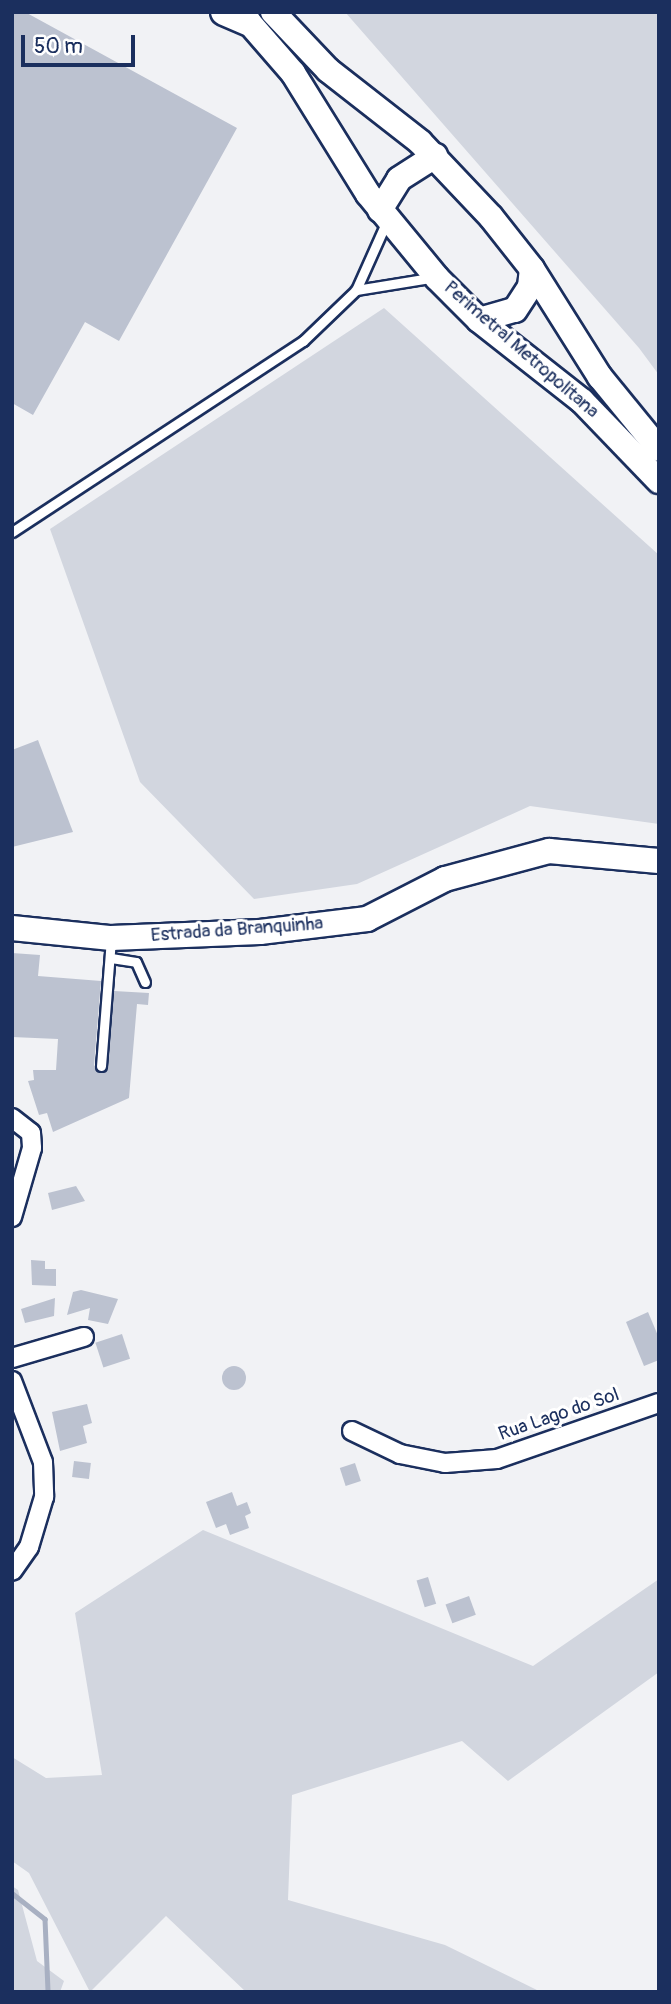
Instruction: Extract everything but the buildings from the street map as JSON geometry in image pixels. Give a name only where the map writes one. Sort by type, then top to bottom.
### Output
[{"type":"main road","name":"Perimetral Metropolitana","points":[[273,12],[328,70],[435,156],[533,269],[600,377],[659,449]]},
{"type":"main road","name":"Perimetral Metropolitana","points":[[237,16],[308,93],[384,214],[437,278],[479,320],[582,401],[659,481]]},
{"type":"main road","points":[[384,214],[399,179],[435,156]]},
{"type":"main road","points":[[479,320],[515,310],[530,287],[533,269]]},
{"type":"main road","name":"Estrada da Branquinha","points":[[12,928],[111,948],[367,919],[445,879],[549,851],[659,861]]},
{"type":"street","points":[[12,1118],[31,1133],[32,1148],[12,1217]]},
{"type":"street","points":[[12,1358],[84,1337]]},
{"type":"street","points":[[12,1381],[43,1462],[44,1497],[29,1546],[12,1571]]},
{"type":"street","name":"Rua Lago do Sol","points":[[352,1431],[411,1457],[445,1463],[497,1459],[659,1403]]},
{"type":"lane","points":[[12,532],[258,373],[356,290],[377,253],[384,214]]},
{"type":"lane","points":[[356,290],[437,278]]},
{"type":"lane","points":[[101,1066],[111,948],[136,962],[145,982]]},
{"type":"shaded area","points":[[345,12],[659,12],[659,375],[639,348]]},
{"type":"shaded area","points":[[384,308],[659,555],[659,824],[530,806],[357,884],[254,899],[140,782],[50,529]]},
{"type":"shaded area","points":[[203,1530],[533,1666],[659,1579],[659,1672],[508,1781],[462,1741],[292,1795],[288,1900],[445,1945],[541,1992],[246,1992],[166,1916],[90,1992],[29,1873],[12,1861],[12,1757],[46,1778],[102,1775],[75,1613]]},
{"type":"shaded area","points":[[12,1886],[18,1890],[37,1961],[64,1981],[60,1992],[12,1992]]},
{"type":"waterway","points":[[12,1893],[45,1919],[48,1992]]}]
